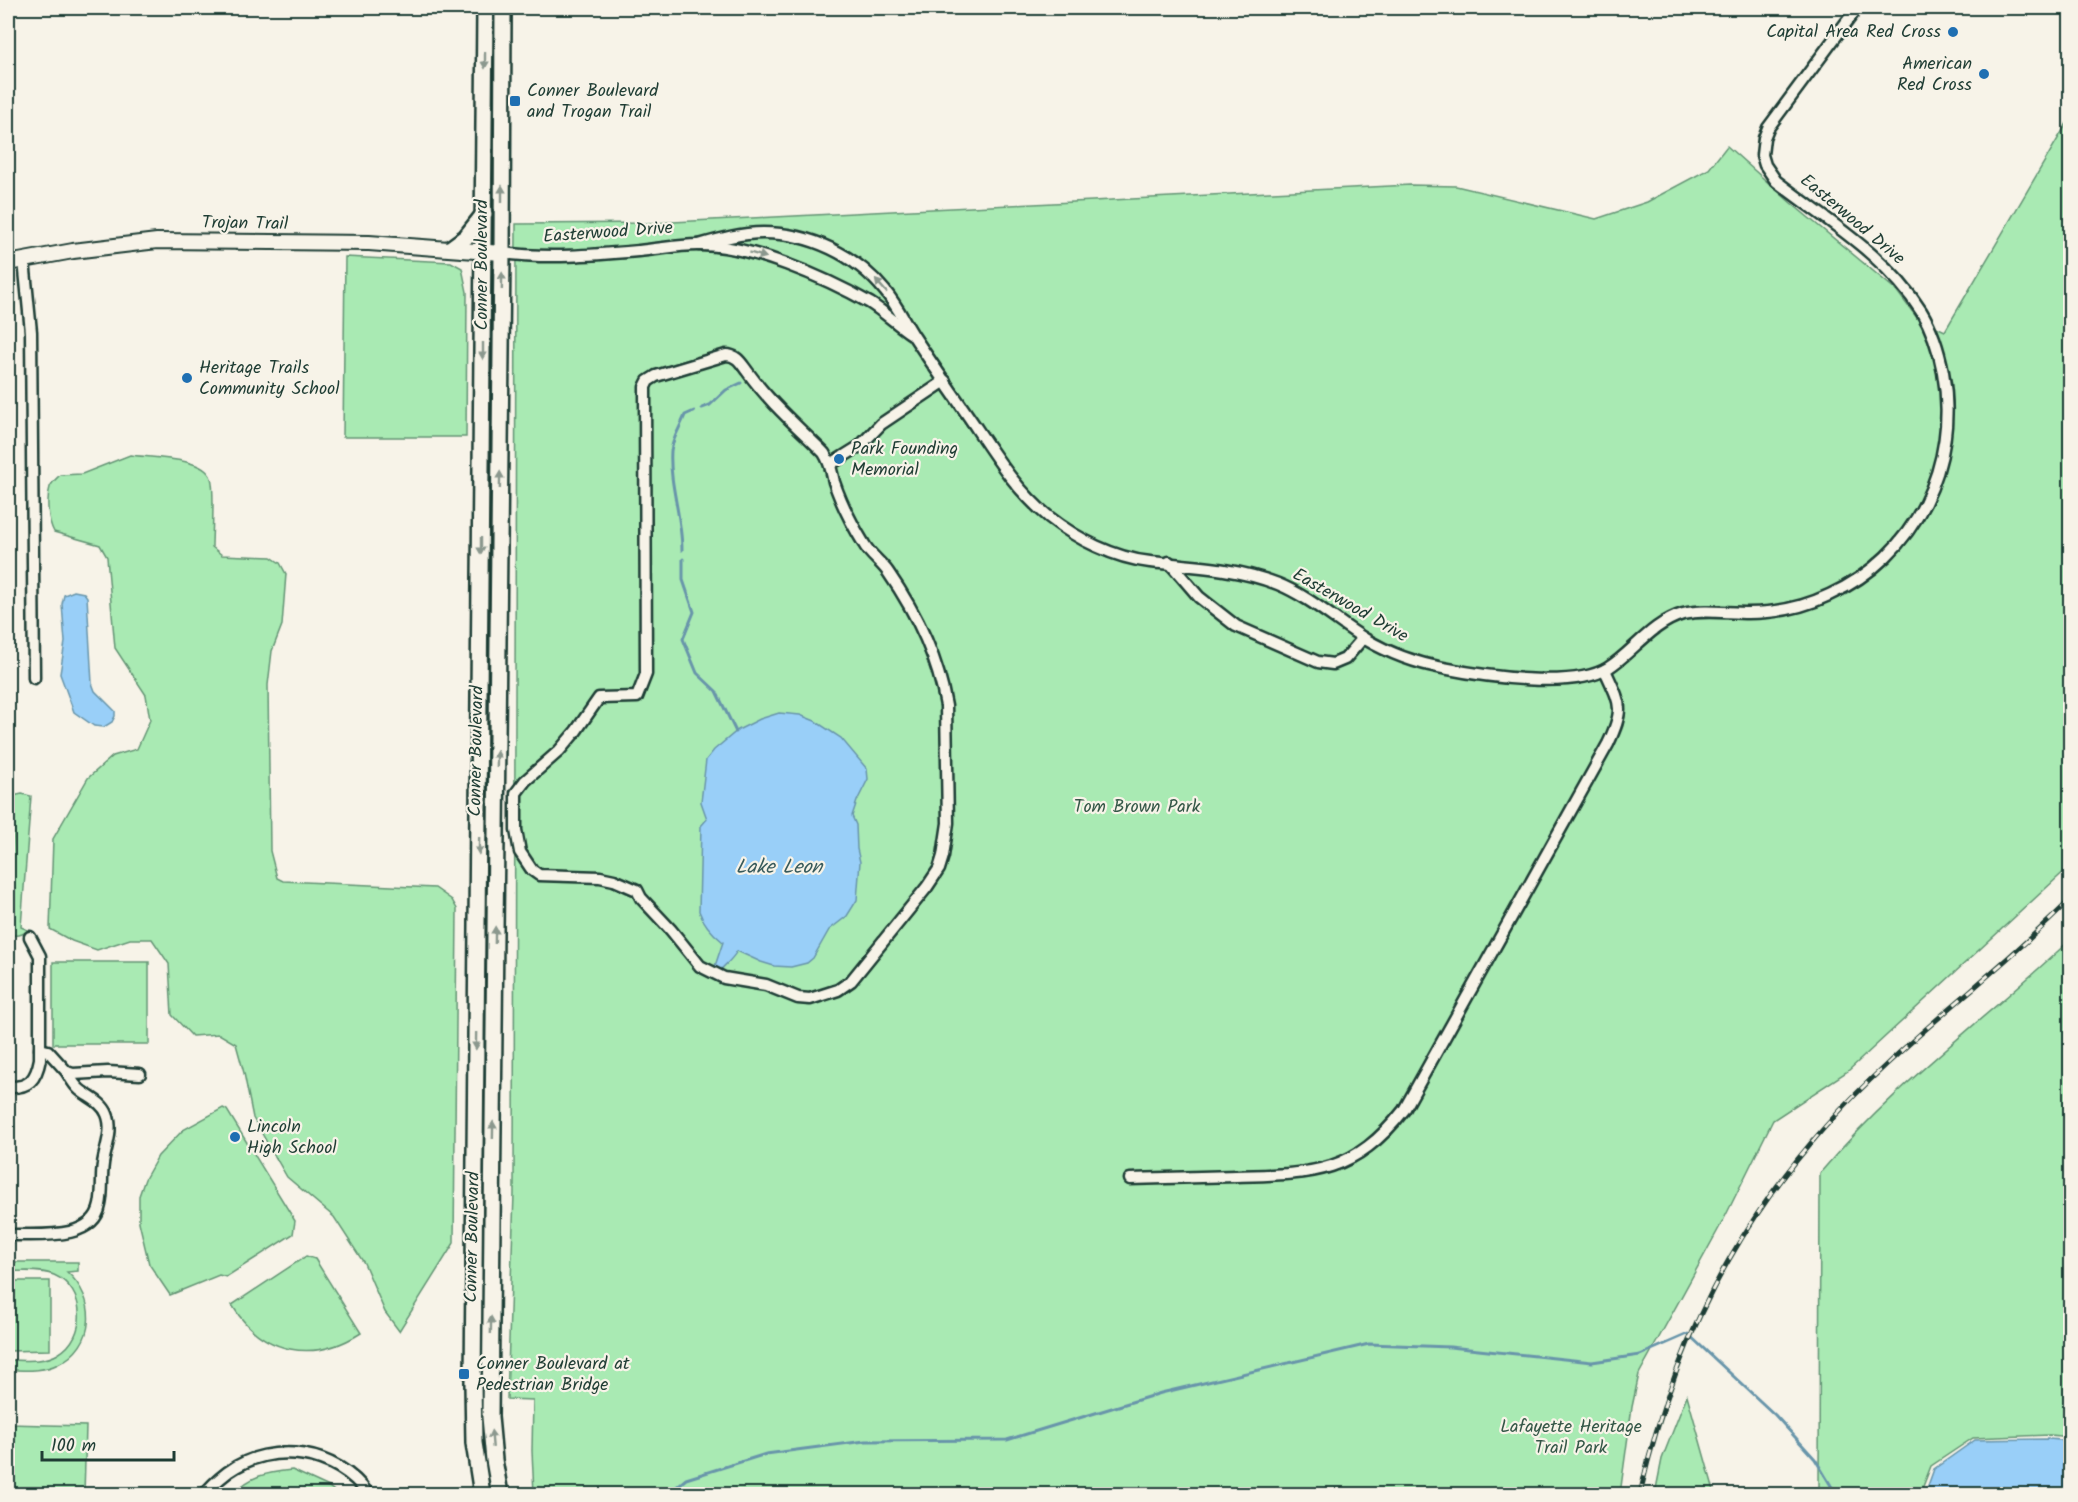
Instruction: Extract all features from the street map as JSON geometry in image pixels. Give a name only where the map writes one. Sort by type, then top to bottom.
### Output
[{"type":"main road","name":"Conner Boulevard","points":[[482,1494],[474,1443],[473,1384],[485,8]]},
{"type":"main road","name":"Conner Boulevard","points":[[500,1494],[490,1417],[490,1383],[503,8]]},
{"type":"main road","points":[[451,248],[466,237],[484,214]]},
{"type":"main road","points":[[480,665],[498,665]]},
{"type":"main road","points":[[473,1384],[490,1383]]},
{"type":"street","name":"Easterwood Drive","points":[[483,250],[545,257],[583,256],[700,245],[742,234],[777,234],[813,242],[843,254],[869,272],[890,296],[913,335],[1010,477],[1026,496],[1050,517],[1075,534],[1120,555],[1148,562],[1168,562],[1238,572],[1283,586],[1304,597],[1363,638],[1409,660],[1440,668],[1487,675],[1566,680],[1591,676],[1605,670],[1663,624],[1684,614],[1707,611],[1767,612],[1806,604],[1841,589],[1876,565],[1906,533],[1927,500],[1935,482],[1945,443],[1948,408],[1941,363],[1925,319],[1906,292],[1877,260],[1776,181],[1765,165],[1762,155],[1764,138],[1778,112],[1857,8]]},
{"type":"street","name":"Trojan Trail","points":[[8,263],[73,251],[158,241],[369,243],[483,250]]},
{"type":"street","name":"Easterwood Drive","points":[[700,245],[746,251],[808,273],[872,304],[913,335]]},
{"type":"street","points":[[24,260],[31,332],[34,678]]},
{"type":"street","points":[[733,355],[774,405],[824,453],[831,464],[838,493],[864,545],[885,569],[916,618],[944,693],[948,823],[944,856],[939,869],[873,956],[851,981],[838,990],[810,999],[798,998],[766,985],[724,978],[700,966],[671,930],[640,898],[637,890],[615,880],[600,877],[539,875],[532,870],[520,852],[517,842],[516,793],[525,781],[559,752],[599,698],[638,697],[646,674],[644,396],[648,381],[656,376],[733,355]]},
{"type":"street","points":[[831,464],[860,446],[881,424],[945,381]]},
{"type":"street","points":[[1168,562],[1199,597],[1236,626],[1318,662],[1334,664],[1345,659],[1363,638]]},
{"type":"street","points":[[1130,1179],[1302,1174],[1355,1156],[1368,1148],[1389,1129],[1409,1101],[1608,744],[1617,723],[1620,706],[1605,670]]},
{"type":"street","points":[[8,1087],[21,1088],[32,1079],[38,1070],[40,956],[30,937]]},
{"type":"street","points":[[8,1235],[73,1232],[88,1225],[98,1213],[100,1205],[102,1167],[110,1121],[104,1108],[77,1087],[67,1071],[48,1051],[40,1049]]},
{"type":"street","points":[[67,1071],[82,1074],[108,1072],[140,1074]]},
{"type":"street","points":[[205,1494],[209,1488],[237,1466],[260,1457],[282,1453],[298,1453],[319,1458],[339,1467],[355,1479],[368,1494]]},
{"type":"green space","name":"Tom Brown Park","points":[[2070,118],[2070,866],[1848,1071],[1773,1120],[1724,1219],[1639,1374],[1620,1494],[534,1494],[533,1400],[507,1399],[514,1194],[516,224],[653,223],[1410,185],[1456,186],[1596,219],[1647,202],[1709,169],[1727,146],[1791,203],[1896,290],[1917,318],[1945,331]]},
{"type":"green space","points":[[345,257],[451,262],[462,268],[467,292],[466,437],[343,437]]},
{"type":"green space","points":[[130,455],[188,462],[206,471],[211,478],[213,491],[212,547],[222,555],[271,557],[280,563],[286,574],[282,625],[272,651],[268,685],[270,851],[277,878],[283,881],[435,888],[452,900],[457,909],[454,1243],[399,1331],[385,1312],[364,1263],[334,1217],[287,1177],[253,1118],[236,1044],[219,1034],[192,1036],[172,1015],[169,964],[152,939],[130,939],[97,950],[72,941],[50,929],[53,839],[88,778],[113,756],[137,749],[150,720],[146,695],[115,648],[107,557],[100,545],[54,532],[49,516],[49,492],[50,487],[60,475],[82,474]]},
{"type":"green space","points":[[22,794],[31,796],[21,927],[28,930],[13,935],[8,934],[14,813],[8,808],[8,797]]},
{"type":"green space","points":[[2070,940],[2070,1437],[2050,1435],[1973,1438],[1931,1466],[1920,1494],[1819,1494],[1820,1173],[1879,1110],[1910,1081]]},
{"type":"green space","points":[[53,962],[149,962],[149,1044],[53,1044]]},
{"type":"green space","points":[[223,1108],[227,1110],[295,1221],[293,1234],[226,1277],[219,1275],[170,1295],[149,1264],[139,1222],[139,1196],[145,1179],[158,1156],[183,1130]]},
{"type":"green space","points":[[306,1256],[315,1259],[361,1333],[325,1348],[307,1351],[274,1344],[258,1335],[244,1322],[232,1305]]},
{"type":"green space","points":[[8,1262],[78,1262],[78,1271],[67,1272],[84,1295],[88,1308],[86,1334],[80,1346],[71,1356],[52,1367],[8,1370],[8,1360],[46,1359],[58,1354],[68,1346],[75,1336],[78,1325],[77,1302],[65,1282],[54,1275],[43,1272],[8,1271]]},
{"type":"green space","points":[[8,1281],[50,1281],[50,1350],[8,1351]]},
{"type":"green space","name":"Lafayette Heritage Trail Park","points":[[1687,1395],[1715,1494],[1655,1494],[1662,1459]]},
{"type":"green space","points":[[8,1424],[86,1426],[84,1494],[8,1494]]},
{"type":"green space","points":[[292,1470],[329,1487],[338,1494],[233,1494],[246,1483],[260,1476]]},
{"type":"water","points":[[74,591],[84,593],[87,597],[92,683],[95,691],[115,711],[112,722],[104,727],[94,726],[74,712],[60,674],[65,642],[62,604],[64,595]]},
{"type":"water","name":"Lake Leon","points":[[779,713],[800,715],[815,721],[841,738],[867,769],[868,779],[852,816],[856,825],[860,862],[857,900],[847,916],[829,930],[813,958],[807,963],[791,967],[774,966],[737,951],[713,979],[711,978],[723,942],[709,928],[699,911],[701,826],[707,819],[701,802],[706,760],[714,750],[738,730]]},
{"type":"water","points":[[1975,1440],[2070,1441],[2070,1494],[1925,1494],[1934,1469]]},
{"type":"waterway","points":[[702,408],[710,405],[726,390],[741,383]]},
{"type":"waterway","points":[[682,550],[671,451],[685,415],[694,411]]},
{"type":"waterway","points":[[683,559],[683,580],[694,612],[683,639],[697,673],[716,691],[736,732]]},
{"type":"waterway","points":[[668,1494],[686,1479],[766,1454],[865,1441],[1007,1440],[1161,1393],[1369,1344],[1450,1347],[1592,1362],[1640,1355],[1688,1334],[1775,1415],[1815,1459],[1836,1494]]},
{"type":"railway","points":[[1640,1494],[1656,1431],[1677,1371],[1701,1314],[1729,1260],[1762,1208],[1799,1158],[1840,1110],[1887,1064],[2026,942],[2070,900]]},
{"type":"place","name":"Capital Area Red Cross","points":[[1953,32]]},
{"type":"place","name":"American Red Cross","points":[[1984,74]]},
{"type":"place","name":"Conner Boulevard and Trogan Trail","points":[[515,101]]},
{"type":"place","name":"Heritage Trails Community School","points":[[187,378]]},
{"type":"place","name":"Park Founding Memorial","points":[[839,459]]},
{"type":"place","name":"Lincoln High School","points":[[235,1137]]},
{"type":"place","name":"Conner Boulevard at Pedestrian Bridge","points":[[464,1374]]}]
